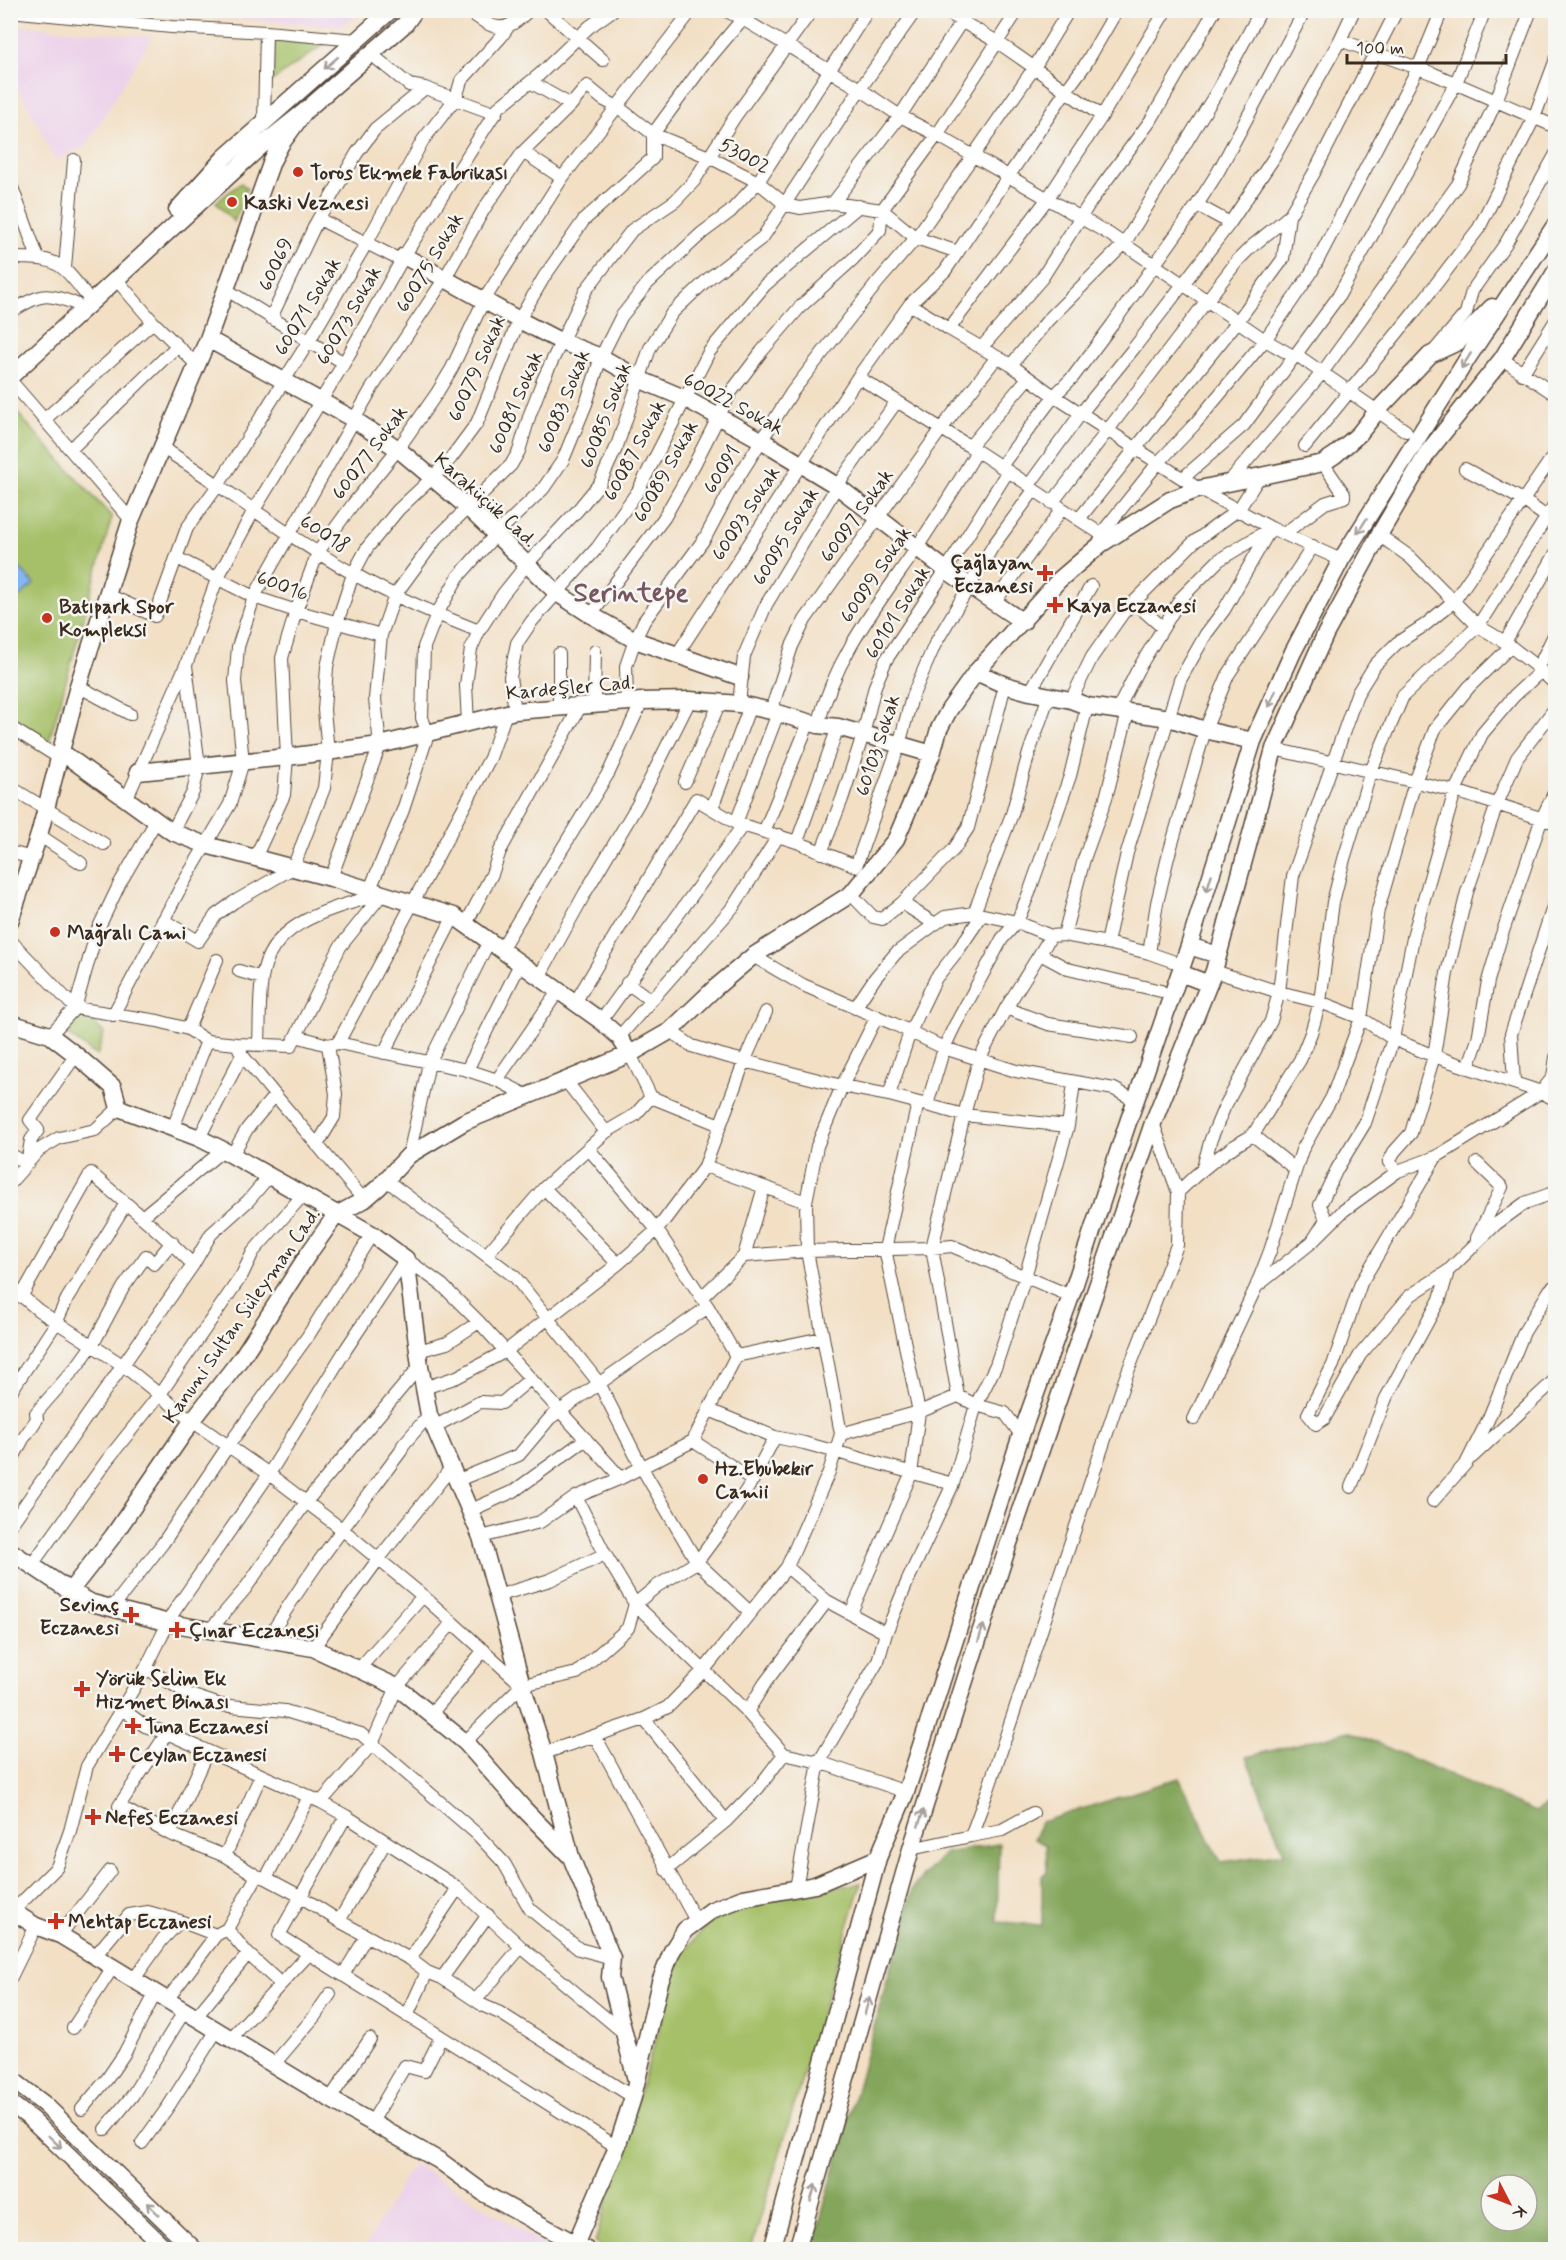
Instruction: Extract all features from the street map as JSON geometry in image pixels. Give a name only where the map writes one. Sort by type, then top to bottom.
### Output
[{"type":"street","points":[[10,363],[154,235],[225,158],[391,10]]},
{"type":"street","points":[[131,520],[10,378],[260,147],[405,24],[415,10]]},
{"type":"street","points":[[467,10],[485,23],[496,27],[508,27]]},
{"type":"street","name":"60071 Sokak","points":[[108,595],[155,616],[187,528],[219,484],[309,341],[423,140],[456,98],[461,81],[508,27],[515,24],[529,10]]},
{"type":"street","points":[[546,10],[603,60]]},
{"type":"street","name":"60073 Sokak","points":[[126,800],[186,665],[217,579],[254,510],[344,363],[403,258],[498,108],[530,82],[589,27],[614,10]]},
{"type":"street","name":"60077 Sokak","points":[[255,858],[284,795],[287,758],[282,658],[296,611],[318,552],[353,504],[398,449],[442,385],[484,300],[562,178],[692,10]]},
{"type":"street","points":[[724,10],[746,14],[786,46],[860,89],[900,116],[1082,218],[1156,264],[1182,285],[1208,300],[1265,340],[1301,358],[1406,430]]},
{"type":"street","name":"60081 Sokak","points":[[331,878],[380,746],[375,699],[381,635],[394,595],[436,539],[511,465],[519,452],[543,380],[586,290],[632,230],[675,201],[694,182],[812,10]]},
{"type":"street","name":"60083 Sokak","points":[[296,1036],[340,947],[376,891],[428,734],[422,718],[424,647],[437,614],[458,577],[496,534],[543,489],[563,460],[586,404],[601,357],[621,317],[648,283],[702,233],[730,212],[758,182],[868,10]]},
{"type":"street","name":"60085 Sokak","points":[[468,723],[466,685],[471,650],[479,631],[503,594],[527,564],[600,483],[617,446],[650,348],[672,313],[708,279],[763,237],[860,89],[916,10]]},
{"type":"street","points":[[945,10],[961,23],[999,43],[1065,92],[1102,116]]},
{"type":"street","points":[[833,203],[900,116],[969,10]]},
{"type":"street","name":"60089 Sokak","points":[[591,615],[664,518],[731,392],[792,316],[853,259],[880,230],[882,210],[937,135],[999,43],[1018,10]]},
{"type":"street","name":"60091","points":[[635,702],[626,666],[644,621],[705,538],[732,487],[792,392],[916,238],[975,157],[1069,10]]},
{"type":"street","name":"60093 Sokak","points":[[676,656],[858,377],[910,304],[945,271],[1065,92],[1085,66],[1117,10]]},
{"type":"street","points":[[949,329],[1048,198],[1102,116],[1166,10]]},
{"type":"street","points":[[982,347],[1042,278],[1091,201],[1151,120],[1215,10]]},
{"type":"street","points":[[1011,364],[1048,320],[1124,244],[1218,90],[1261,10]]},
{"type":"street","name":"60101 Sokak","points":[[820,853],[842,800],[863,735],[875,686],[886,660],[946,570],[1005,469],[1054,396],[1073,377],[1197,205],[1218,172],[1305,10]]},
{"type":"street","name":"60103 Sokak","points":[[862,869],[912,697],[935,644],[993,546],[1082,412],[1230,223],[1273,159],[1340,40],[1354,10]]},
{"type":"street","points":[[994,603],[1107,430],[1251,247],[1289,216],[1314,173],[1397,10]]},
{"type":"street","points":[[858,377],[974,448],[1079,519],[1101,539],[1158,463],[1194,425],[1265,340],[1311,273],[1418,68],[1442,10]]},
{"type":"street","points":[[1183,478],[1244,424],[1338,297],[1456,84],[1485,10]]},
{"type":"street","points":[[1228,483],[1322,373],[1458,184],[1496,101],[1531,10]]},
{"type":"street","points":[[10,11],[171,27],[357,40]]},
{"type":"street","points":[[652,134],[702,67],[746,14]]},
{"type":"street","points":[[258,198],[260,147],[264,122],[266,32]]},
{"type":"street","points":[[1340,40],[1418,68],[1556,127]]},
{"type":"street","points":[[371,54],[409,85],[456,98],[496,114]]},
{"type":"street","points":[[1305,446],[1479,228],[1534,117],[1556,59]]},
{"type":"street","points":[[530,82],[571,105]]},
{"type":"street","name":"53002","points":[[571,105],[588,86],[652,134],[709,157],[758,182],[786,205]]},
{"type":"street","name":"60069","points":[[271,318],[342,176],[375,129],[424,88]]},
{"type":"street","name":"60075 Sokak","points":[[243,762],[235,681],[237,647],[254,597],[288,533],[372,388],[445,278],[484,210],[523,152],[571,105]]},
{"type":"street","points":[[10,921],[39,835],[78,686],[131,520],[198,365],[272,161],[281,144],[305,111]]},
{"type":"street","name":"60079 Sokak","points":[[293,868],[324,788],[328,752],[324,710],[326,678],[337,623],[354,574],[367,549],[398,510],[432,478],[477,423],[519,320],[544,277],[584,220],[653,158],[652,134]]},
{"type":"street","points":[[523,152],[562,178]]},
{"type":"street","points":[[1285,533],[1299,520],[1325,503],[1344,497],[1329,459],[1359,434],[1466,313],[1472,291],[1506,243],[1556,154]]},
{"type":"street","points":[[65,268],[74,160]]},
{"type":"street","points":[[230,175],[244,172],[251,175],[256,181],[258,198]]},
{"type":"street","points":[[10,182],[38,258]]},
{"type":"street","points":[[786,205],[800,208],[833,203],[882,210],[916,238],[958,252]]},
{"type":"street","points":[[1197,205],[1230,223]]},
{"type":"street","name":"60087 Sokak","points":[[333,1044],[414,903],[490,758],[511,712],[510,677],[517,644],[532,621],[597,548],[638,491],[684,398],[710,352],[765,285],[860,206]]},
{"type":"street","points":[[1079,519],[1237,322],[1283,259],[1289,216]]},
{"type":"street","points":[[319,219],[366,244],[403,258]]},
{"type":"street","points":[[772,2250],[878,1858],[906,1792],[1021,1435],[1071,1296],[1136,1101],[1176,967],[1189,946],[1253,741],[1293,652],[1341,560],[1556,224]]},
{"type":"street","points":[[10,258],[38,258],[60,264],[65,268],[81,299]]},
{"type":"street","name":"60022 Sokak","points":[[403,258],[445,278],[562,342],[601,357],[641,380],[684,398],[761,440],[837,486],[946,570],[1023,622]]},
{"type":"street","points":[[797,2250],[911,1849],[1008,1546],[1153,1123],[1213,970],[1274,749],[1325,635],[1379,535],[1428,452],[1502,359],[1556,271]]},
{"type":"street","points":[[117,280],[153,322],[198,365]]},
{"type":"street","points":[[1430,355],[1458,342],[1516,284]]},
{"type":"street","points":[[227,290],[344,363]]},
{"type":"street","points":[[10,312],[38,297],[53,295],[81,299]]},
{"type":"street","points":[[910,304],[1011,364],[1054,396],[1199,489],[1271,528],[1341,560]]},
{"type":"street","points":[[1522,374],[1556,320]]},
{"type":"street","points":[[45,419],[153,322]]},
{"type":"street","name":"Karaküçük Cad.","points":[[208,339],[353,420],[398,449],[467,507],[557,593],[591,615],[635,640],[740,677]]},
{"type":"street","points":[[72,448],[177,346]]},
{"type":"street","name":"60097 Sokak","points":[[601,1021],[740,824],[775,712],[792,646],[805,620],[942,428],[997,357]]},
{"type":"street","points":[[1502,359],[1522,374],[1555,393]]},
{"type":"street","name":"60099 Sokak","points":[[764,832],[843,658],[942,510],[974,448],[1028,378]]},
{"type":"street","name":"60095 Sokak","points":[[712,808],[745,705],[740,677],[744,656],[766,605],[837,486],[897,401]]},
{"type":"street","name":"60018","points":[[163,448],[288,533],[354,574],[394,595],[479,631]]},
{"type":"street","points":[[1203,1167],[1224,1108],[1271,1021],[1279,992],[1293,876],[1357,694],[1375,665],[1397,643],[1425,625],[1454,601],[1556,452]]},
{"type":"street","name":"Kanuni Sultan Süleyman Cad.","points":[[70,1591],[113,1536],[192,1421],[242,1357],[336,1215],[364,1200],[409,1155],[464,1122],[630,1054],[670,1031],[753,956],[851,894],[862,869],[896,839],[932,754],[939,729],[949,710],[976,672],[1059,580],[1101,539],[1170,500],[1199,489],[1329,459]]},
{"type":"street","points":[[1465,469],[1523,500],[1550,520]]},
{"type":"street","points":[[851,1614],[911,1474],[919,1412],[885,1249],[923,1104],[944,1048],[1002,939],[1017,922],[1070,776],[1079,703],[1092,657],[1123,613],[1194,542],[1239,509],[1259,477]]},
{"type":"street","points":[[1178,1192],[1203,1167],[1253,1135],[1300,1060],[1320,1002],[1333,902],[1344,859],[1371,771],[1403,696],[1478,626],[1550,520],[1556,502]]},
{"type":"street","points":[[1064,935],[1084,859],[1106,798],[1123,712],[1137,671],[1180,598],[1219,560],[1271,528]]},
{"type":"street","points":[[1107,943],[1127,853],[1180,680],[1206,633],[1224,610],[1271,528]]},
{"type":"street","points":[[1379,535],[1410,557],[1478,626],[1508,645],[1556,685]]},
{"type":"street","points":[[1149,953],[1156,903],[1205,730],[1228,675],[1313,546]]},
{"type":"street","points":[[1194,1419],[1256,1287],[1270,1251],[1302,1150],[1332,1097],[1361,1018],[1378,910],[1415,782],[1435,729],[1469,687],[1508,645],[1556,553]]},
{"type":"street","name":"60016","points":[[177,558],[254,597],[381,635]]},
{"type":"street","points":[[1030,692],[1091,586]]},
{"type":"street","points":[[1134,602],[1162,627]]},
{"type":"street","points":[[1312,1242],[1326,1220],[1320,1205],[1337,1169],[1365,1123],[1393,1039],[1414,933],[1455,791],[1482,734],[1514,696],[1540,670],[1556,630]]},
{"type":"street","points":[[384,1053],[460,920],[492,874],[500,851],[587,704],[595,651]]},
{"type":"street","points":[[559,654],[559,706]]},
{"type":"street","points":[[172,832],[193,792],[199,766],[186,665]]},
{"type":"street","points":[[976,672],[1005,685],[1030,692],[1123,712],[1169,718],[1205,730],[1253,741]]},
{"type":"street","points":[[851,894],[873,917],[882,919],[902,903],[954,849],[968,828],[1005,685]]},
{"type":"street","points":[[78,686],[130,714]]},
{"type":"street","points":[[889,1095],[910,1032],[936,978],[959,949],[978,914],[1049,695]]},
{"type":"street","points":[[539,977],[638,804],[690,700]]},
{"type":"street","name":"Kardeşler Cad.","points":[[138,772],[287,758],[380,746],[511,712],[587,704],[690,700],[745,705],[838,727],[932,754]]},
{"type":"street","points":[[409,1155],[429,1063],[495,945],[609,772],[635,702]]},
{"type":"street","points":[[685,782],[720,702]]},
{"type":"street","points":[[1398,1171],[1389,1162],[1394,1152],[1411,1133],[1434,1056],[1449,961],[1467,892],[1497,804],[1517,758],[1556,706]]},
{"type":"street","points":[[10,727],[59,754],[172,832],[206,844],[376,891],[460,920],[576,1001],[619,1036],[651,1096],[720,1125]]},
{"type":"street","points":[[797,842],[838,727]]},
{"type":"street","points":[[1274,749],[1455,791],[1556,823]]},
{"type":"street","points":[[112,1015],[163,920],[230,804],[243,762]]},
{"type":"street","points":[[10,787],[104,844]]},
{"type":"street","points":[[1468,1068],[1478,1039],[1491,970],[1542,818],[1556,789]]},
{"type":"street","points":[[576,1001],[696,799],[740,824],[797,842],[862,869]]},
{"type":"street","points":[[50,1035],[75,1008],[97,931],[120,883],[156,821]]},
{"type":"street","points":[[39,835],[81,863]]},
{"type":"street","points":[[619,1036],[733,907],[778,835]]},
{"type":"street","points":[[10,852],[32,858]]},
{"type":"street","points":[[163,920],[198,941],[216,915],[293,868]]},
{"type":"street","points":[[259,1044],[262,978],[267,958],[281,937],[314,915],[376,891]]},
{"type":"street","points":[[1514,1082],[1511,1034],[1556,898]]},
{"type":"street","points":[[902,903],[935,924]]},
{"type":"street","points":[[855,1008],[875,978],[896,953],[945,917],[978,914],[1017,922],[1051,936],[1064,935],[1149,953],[1176,967],[1213,970],[1279,992],[1320,1002],[1361,1018],[1393,1039],[1434,1056],[1541,1092],[1556,1100]]},
{"type":"street","points":[[958,1396],[932,1248],[979,1060],[1006,1008],[1051,936]]},
{"type":"street","points":[[10,940],[75,1008],[158,1020],[188,1029],[207,1041],[240,1049],[259,1044],[291,1046],[296,1036],[384,1053],[467,1070],[497,1080],[528,1096]]},
{"type":"street","points":[[1189,946],[1213,970]]},
{"type":"street","points":[[1040,954],[1068,969],[1161,991]]},
{"type":"street","points":[[753,956],[803,985],[944,1048],[1016,1071],[1114,1089],[1136,1101]]},
{"type":"street","points":[[188,1029],[217,960]]},
{"type":"street","points":[[467,1070],[520,964]]},
{"type":"street","points":[[239,971],[262,978]]},
{"type":"street","points":[[627,984],[651,1000]]},
{"type":"street","points":[[497,1080],[559,990]]},
{"type":"street","points":[[1006,1008],[1048,1024],[1132,1037]]},
{"type":"street","points":[[424,1388],[456,1377],[506,1351],[618,1264],[657,1230],[705,1166],[744,1062],[766,1012]]},
{"type":"street","points":[[544,1753],[644,1719],[668,1707],[704,1670],[788,1567],[829,1472],[841,1434],[807,1251],[806,1202],[817,1146],[842,1086],[876,1016]]},
{"type":"street","points":[[10,1023],[50,1035],[76,1055],[113,1087],[119,1108]]},
{"type":"street","points":[[670,1031],[692,1046],[744,1062],[842,1086],[889,1095],[964,1115],[1068,1126]]},
{"type":"street","points":[[173,1128],[207,1041]]},
{"type":"street","points":[[317,1144],[334,1117],[336,1094],[333,1044]]},
{"type":"street","points":[[240,1049],[275,1095],[364,1200]]},
{"type":"street","points":[[199,1138],[240,1049]]},
{"type":"street","points":[[27,1164],[31,1140],[38,1130],[30,1120],[76,1055]]},
{"type":"street","points":[[1256,1287],[1312,1242],[1343,1211],[1398,1171],[1436,1157],[1541,1092],[1553,1077],[1556,1057]]},
{"type":"street","points":[[566,1082],[606,1132]]},
{"type":"street","points":[[796,1888],[819,1762],[878,1661],[886,1633],[908,1580],[953,1484],[976,1405],[996,1365],[1025,1277],[1068,1126],[1074,1083]]},
{"type":"street","points":[[142,1217],[227,1152],[275,1095]]},
{"type":"street","points":[[486,1255],[544,1188],[606,1132],[635,1115],[651,1096]]},
{"type":"street","points":[[119,1108],[199,1138],[270,1175],[372,1234],[442,1285],[506,1351],[621,1478]]},
{"type":"street","points":[[10,1184],[39,1150],[59,1138],[95,1130],[119,1108]]},
{"type":"street","points":[[970,1836],[989,1787],[1125,1379],[1177,1245],[1178,1192],[1153,1123]]},
{"type":"street","points":[[1253,1135],[1295,1169]]},
{"type":"street","points":[[588,1148],[657,1230],[705,1302],[736,1356]]},
{"type":"street","points":[[10,1154],[27,1164]]},
{"type":"street","points":[[1436,1157],[1361,1283],[1333,1365],[1308,1414],[1316,1424],[1324,1419],[1360,1355],[1411,1295],[1448,1270],[1496,1224],[1525,1203],[1556,1192]]},
{"type":"street","points":[[1473,1246],[1502,1187],[1477,1163]]},
{"type":"street","points":[[705,1166],[806,1202]]},
{"type":"street","points":[[21,1297],[91,1173],[125,1205],[172,1242],[193,1265]]},
{"type":"street","points":[[10,1526],[124,1366],[193,1265],[211,1234],[248,1201],[270,1175]]},
{"type":"street","points":[[386,1180],[515,1277],[599,1383],[642,1468],[697,1562],[751,1613]]},
{"type":"street","points":[[313,1648],[378,1561],[454,1474],[519,1455],[550,1418],[705,1302],[744,1257],[764,1187]]},
{"type":"street","points":[[544,1188],[618,1264]]},
{"type":"street","points":[[31,1566],[108,1459],[160,1394],[242,1275],[253,1252],[303,1195]]},
{"type":"street","points":[[10,1393],[56,1323],[67,1299],[125,1205]]},
{"type":"street","points":[[111,1608],[163,1543],[228,1446],[308,1336],[372,1234]]},
{"type":"street","points":[[10,1464],[23,1438],[37,1419],[36,1413],[93,1344],[123,1288],[146,1256],[154,1264],[172,1242]]},
{"type":"street","points":[[744,1257],[807,1251],[952,1246],[1071,1296]]},
{"type":"street","points":[[406,1259],[419,1359],[431,1421],[481,1537],[522,1685],[544,1753],[571,1857],[612,1958],[610,1977],[636,2080]]},
{"type":"street","points":[[406,1259],[346,1349],[269,1474],[173,1613],[146,1668],[87,1767],[70,1831],[57,1867],[11,1911],[36,1926],[60,1935],[330,2099],[440,2161],[485,2194],[582,2246],[633,2097],[660,1982],[668,1961],[685,1930],[712,1910],[743,1899],[815,1885],[878,1858]]},
{"type":"street","points":[[1351,1487],[1386,1398],[1440,1299],[1448,1270]]},
{"type":"street","points":[[1467,1462],[1488,1420],[1524,1332],[1556,1285]]},
{"type":"street","points":[[10,1286],[56,1323],[93,1344],[124,1366],[192,1421],[269,1474],[343,1530],[423,1596],[522,1685]]},
{"type":"street","points":[[209,1631],[245,1589],[306,1502],[419,1359],[479,1322]]},
{"type":"street","points":[[736,1356],[822,1338]]},
{"type":"street","points":[[481,1537],[540,1522],[576,1497],[642,1468],[693,1441],[736,1356]]},
{"type":"street","points":[[1546,1389],[1556,1371]]},
{"type":"street","points":[[267,1641],[300,1587],[403,1445],[431,1421],[480,1402],[502,1403],[530,1378]]},
{"type":"street","points":[[1433,1501],[1467,1462],[1556,1379]]},
{"type":"street","points":[[841,1434],[919,1412],[958,1396],[976,1405],[1005,1413],[1021,1435]]},
{"type":"street","points":[[709,1410],[774,1437],[953,1484]]},
{"type":"street","points":[[465,1742],[522,1685],[577,1673],[628,1628],[635,1604],[657,1586],[697,1562],[753,1480],[774,1437]]},
{"type":"street","points":[[469,1511],[514,1491],[586,1439]]},
{"type":"street","points":[[693,1441],[753,1480]]},
{"type":"street","points":[[576,1497],[605,1554],[635,1604],[747,1712],[784,1754],[819,1762],[906,1792]]},
{"type":"street","points":[[10,1551],[92,1603],[168,1623],[267,1641],[299,1644],[313,1648],[397,1687],[465,1742],[524,1809],[571,1857]]},
{"type":"street","points":[[497,1596],[550,1580],[605,1554]]},
{"type":"street","points":[[788,1567],[826,1601],[886,1633]]},
{"type":"street","points":[[358,1670],[423,1596]]},
{"type":"street","points":[[747,1712],[765,1683],[826,1601]]},
{"type":"street","points":[[82,2109],[107,2079],[161,1996],[221,1932],[315,1799],[372,1744],[397,1687],[452,1623]]},
{"type":"street","points":[[431,1714],[484,1650]]},
{"type":"street","points":[[146,1668],[190,1695],[220,1706],[285,1711],[361,1734],[477,1834],[504,1863],[530,1909],[579,1949],[612,1958]]},
{"type":"street","points":[[122,1709],[145,1726],[167,1733],[315,1799],[346,1816],[458,1888],[521,1947],[626,2035]]},
{"type":"street","points":[[644,1719],[726,1821]]},
{"type":"street","points":[[167,1733],[119,1806],[170,1834],[225,1856],[300,1896],[366,1937],[410,1959],[500,2013],[633,2097]]},
{"type":"street","points":[[596,1736],[696,1922]]},
{"type":"street","points":[[170,1834],[207,1752]]},
{"type":"street","points":[[666,1870],[726,1821],[759,1787],[784,1754]]},
{"type":"street","points":[[225,1856],[261,1775]]},
{"type":"street","points":[[911,1849],[1002,1830],[1033,1813]]},
{"type":"street","points":[[346,1816],[279,1935],[617,2147]]},
{"type":"street","points":[[339,1921],[385,1843]]},
{"type":"street","points":[[60,1935],[110,1871]]},
{"type":"street","points":[[410,1959],[458,1888]]},
{"type":"street","points":[[95,1956],[129,1915],[148,1912],[221,1932],[281,1984]]},
{"type":"street","points":[[442,1978],[488,1915]]},
{"type":"street","points":[[134,1979],[162,1940],[180,1921]]},
{"type":"street","points":[[11,1977],[36,1926]]},
{"type":"street","points":[[343,1975],[366,1937]]},
{"type":"street","points":[[476,2000],[521,1947]]},
{"type":"street","points":[[105,2129],[132,2096],[190,2013],[248,1954]]},
{"type":"street","points":[[142,2142],[224,2035],[281,1984],[309,1954]]},
{"type":"street","points":[[73,2028],[113,1967]]},
{"type":"street","points":[[407,2016],[427,1971]]},
{"type":"street","points":[[274,2064],[314,2017],[330,1994]]},
{"type":"street","points":[[372,2122],[405,2066],[424,2071],[441,2037]]},
{"type":"street","points":[[330,2099],[370,2039]]},
{"type":"street","points":[[10,2078],[44,2104],[195,2250]]},
{"type":"street","points":[[10,2103],[31,2119],[166,2250]]},
{"type":"shaded area","points":[[364,10],[340,26],[128,11]]},
{"type":"shaded area","points":[[11,25],[152,37],[86,146],[55,161],[31,111],[11,77]]},
{"type":"shaded area","points":[[413,2163],[464,2194],[551,2249],[364,2249]]},
{"type":"green space","points":[[274,41],[327,42],[272,81]]},
{"type":"green space","points":[[241,183],[247,189],[234,222],[216,202]]},
{"type":"green space","name":"Batıpark Spor Kompleksi","points":[[10,405],[112,517],[48,745],[11,720]]},
{"type":"green space","points":[[85,1014],[104,1033],[97,1056],[64,1032],[63,1028],[73,1018]]},
{"type":"green space","points":[[1349,1731],[1535,1812],[1555,1800],[1555,2249],[812,2249],[913,1887],[945,1853],[999,1844],[997,1922],[1042,1925],[1042,1876],[1047,1873],[1046,1845],[1034,1839],[1041,1822],[1179,1778],[1221,1862],[1284,1853],[1246,1757]]},
{"type":"green space","points":[[861,1883],[751,2249],[607,2250],[595,2242],[680,1957],[714,1916],[777,1897]]},
{"type":"water","points":[[20,568],[34,584],[11,604],[11,576]]},
{"type":"place","name":"Toros Ekmek Fabrikası","points":[[298,172]]},
{"type":"place","name":"Kaski Veznesi","points":[[232,202]]},
{"type":"place","name":"Çağlayan Eczanesi","points":[[1045,573]]},
{"type":"place","name":"Kaya Eczanesi","points":[[1055,605]]},
{"type":"place","name":"Batıpark Spor Kompleksi","points":[[47,618]]},
{"type":"place","name":"Mağralı Cami","points":[[55,932]]},
{"type":"place","name":"Hz.Ebubekir Camii","points":[[703,1479]]},
{"type":"place","name":"Sevinç Eczanesi","points":[[131,1615]]},
{"type":"place","name":"Çınar Eczanesi","points":[[177,1630]]},
{"type":"place","name":"Yörük Selim Ek Hizmet Binası","points":[[82,1689]]},
{"type":"place","name":"Tuna Eczanesi","points":[[133,1726]]},
{"type":"place","name":"Ceylan Eczanesi","points":[[117,1754]]},
{"type":"place","name":"Nefes Eczanesi","points":[[93,1817]]},
{"type":"place","name":"Mehtap Eczanesi","points":[[56,1921]]},
{"type":"district","name":"Serintepe","points":[[631,592]]}]
